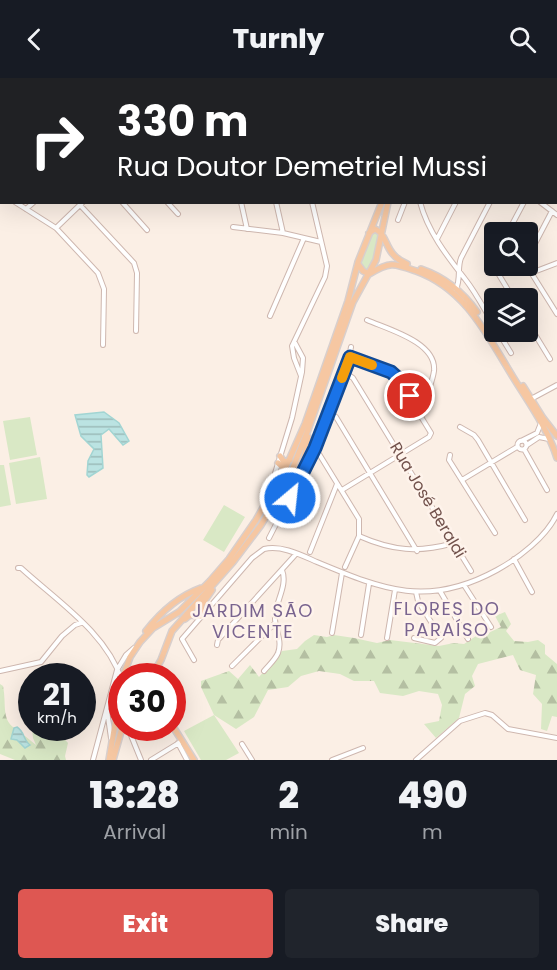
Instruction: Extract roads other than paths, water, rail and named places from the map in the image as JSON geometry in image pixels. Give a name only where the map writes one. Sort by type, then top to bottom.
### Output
[{"type":"main road","points":[[128,663],[135,647],[153,628],[179,612],[229,559],[266,503],[290,460],[348,301],[358,262],[381,204]]},
{"type":"main road","points":[[158,663],[172,631],[214,584],[261,525],[287,482],[308,430],[353,302],[376,260],[388,204]]},
{"type":"main road","points":[[385,221],[388,249]]},
{"type":"main road","points":[[368,234],[375,229],[382,235],[388,249],[398,260],[439,277],[472,305],[557,436]]},
{"type":"main road","points":[[358,262],[363,272],[369,274],[384,265],[396,264],[433,278],[455,290],[470,308],[541,422],[557,458]]},
{"type":"main road","points":[[287,482],[302,471],[305,463],[308,430]]},
{"type":"main road","points":[[280,456],[284,462],[290,460]]},
{"type":"main road","points":[[278,463],[285,469]]},
{"type":"main road","points":[[280,478],[287,482]]},
{"type":"main road","points":[[273,489],[278,495],[276,500]]},
{"type":"main road","points":[[179,623],[190,615],[202,615],[201,606],[214,584]]},
{"type":"main road","points":[[140,642],[150,626],[173,604],[187,594],[206,586]]},
{"type":"main road","points":[[164,621],[171,626],[172,631]]},
{"type":"main road","points":[[109,760],[111,741]]},
{"type":"main road","points":[[113,760],[118,741]]},
{"type":"main road","points":[[180,742],[194,760]]},
{"type":"street","points":[[18,204],[56,228],[98,273],[104,289],[103,345]]},
{"type":"street","points":[[26,210],[32,204]]},
{"type":"street","points":[[56,228],[81,204],[134,264],[137,273],[136,331]]},
{"type":"street","points":[[124,204],[147,230]]},
{"type":"street","points":[[169,204],[178,214]]},
{"type":"street","points":[[241,204],[247,229]]},
{"type":"street","points":[[276,204],[283,233]]},
{"type":"street","points":[[301,376],[292,346],[326,271],[312,204]]},
{"type":"street","points":[[398,220],[404,204]]},
{"type":"street","points":[[421,204],[447,258],[466,280],[484,309]]},
{"type":"street","points":[[449,204],[451,211]]},
{"type":"street","points":[[437,239],[455,204]]},
{"type":"street","points":[[455,290],[461,258],[489,204]]},
{"type":"street","points":[[513,222],[523,204]]},
{"type":"street","points":[[543,204],[557,215]]},
{"type":"street","points":[[538,238],[552,211]]},
{"type":"street","points":[[233,227],[283,233],[321,242]]},
{"type":"street","points":[[270,316],[304,238]]},
{"type":"street","points":[[538,270],[557,263]]},
{"type":"street","points":[[533,276],[557,314]]},
{"type":"street","points":[[367,320],[414,341],[431,357],[434,371],[419,411]]},
{"type":"street","points":[[538,339],[550,359]]},
{"type":"street","points":[[266,503],[292,418],[301,376],[303,358],[295,342]]},
{"type":"street","points":[[504,342],[511,353]]},
{"type":"street","points":[[305,463],[315,448],[350,357],[351,347]]},
{"type":"street","points":[[342,490],[430,435],[430,428],[396,376],[350,357]]},
{"type":"street","points":[[295,362],[303,358]]},
{"type":"street","name":"Rua José Beraldi","points":[[344,372],[353,378],[471,571]]},
{"type":"street","points":[[531,399],[557,385]]},
{"type":"street","points":[[328,412],[336,417],[417,550]]},
{"type":"street","points":[[525,448],[538,435],[541,422]]},
{"type":"street","points":[[460,427],[474,435],[525,519]]},
{"type":"street","points":[[518,447],[521,441],[538,435],[550,439]]},
{"type":"street","points":[[521,441],[525,443],[525,448],[547,490]]},
{"type":"street","points":[[462,480],[518,447],[525,448]]},
{"type":"street","points":[[315,448],[360,519],[359,536],[345,567]]},
{"type":"street","points":[[450,455],[449,460],[495,534]]},
{"type":"street","points":[[269,538],[302,471]]},
{"type":"street","points":[[310,552],[338,483]]},
{"type":"street","points":[[194,660],[182,639],[259,552],[270,548],[296,554],[369,584],[395,590],[440,591],[486,576],[513,559],[550,526],[557,514]]},
{"type":"street","points":[[359,536],[375,543],[417,550],[427,550],[454,543]]},
{"type":"street","points":[[217,645],[218,640],[296,554]]},
{"type":"street","points":[[513,559],[532,592]]},
{"type":"street","points":[[18,568],[21,568],[95,633],[115,663]]},
{"type":"street","points":[[264,671],[275,658],[279,648],[275,623],[276,603],[284,583],[282,570]]},
{"type":"street","points":[[332,633],[342,573]]},
{"type":"street","points":[[361,635],[369,584]]},
{"type":"street","points":[[464,585],[491,627]]},
{"type":"street","points":[[387,638],[395,590]]},
{"type":"street","points":[[440,591],[467,633],[468,639]]},
{"type":"street","points":[[414,638],[435,642],[441,638],[418,601],[416,592]]},
{"type":"street","points":[[0,670],[41,662],[62,636],[75,625],[82,623]]},
{"type":"street","points":[[232,666],[275,623]]},
{"type":"street","points":[[121,663],[135,647]]},
{"type":"street","points":[[110,654],[118,660],[124,658]]},
{"type":"street","points":[[93,760],[108,702]]},
{"type":"street","points":[[106,709],[108,716]]},
{"type":"street","points":[[416,760],[460,721],[485,713],[492,714],[508,729],[557,738]]},
{"type":"street","points":[[102,726],[108,723]]},
{"type":"street","points":[[134,741],[141,760]]},
{"type":"street","points":[[151,760],[180,742],[187,760]]},
{"type":"street","points":[[242,744],[252,760]]},
{"type":"street","points":[[332,760],[345,757],[363,748]]},
{"type":"water","points":[[104,412],[119,423],[129,441],[123,445],[109,429],[101,435],[103,468],[89,477],[87,475],[88,461],[94,449],[81,436],[75,415]]},
{"type":"water","points":[[14,728],[18,728],[18,741],[11,739]]},
{"type":"water","points":[[18,741],[26,741],[30,745],[25,748]]},
{"type":"district","name":"FLORES DO PARAÍSO","points":[[447,618]]},
{"type":"district","name":"JARDIM SÃO VICENTE","points":[[253,620]]}]
